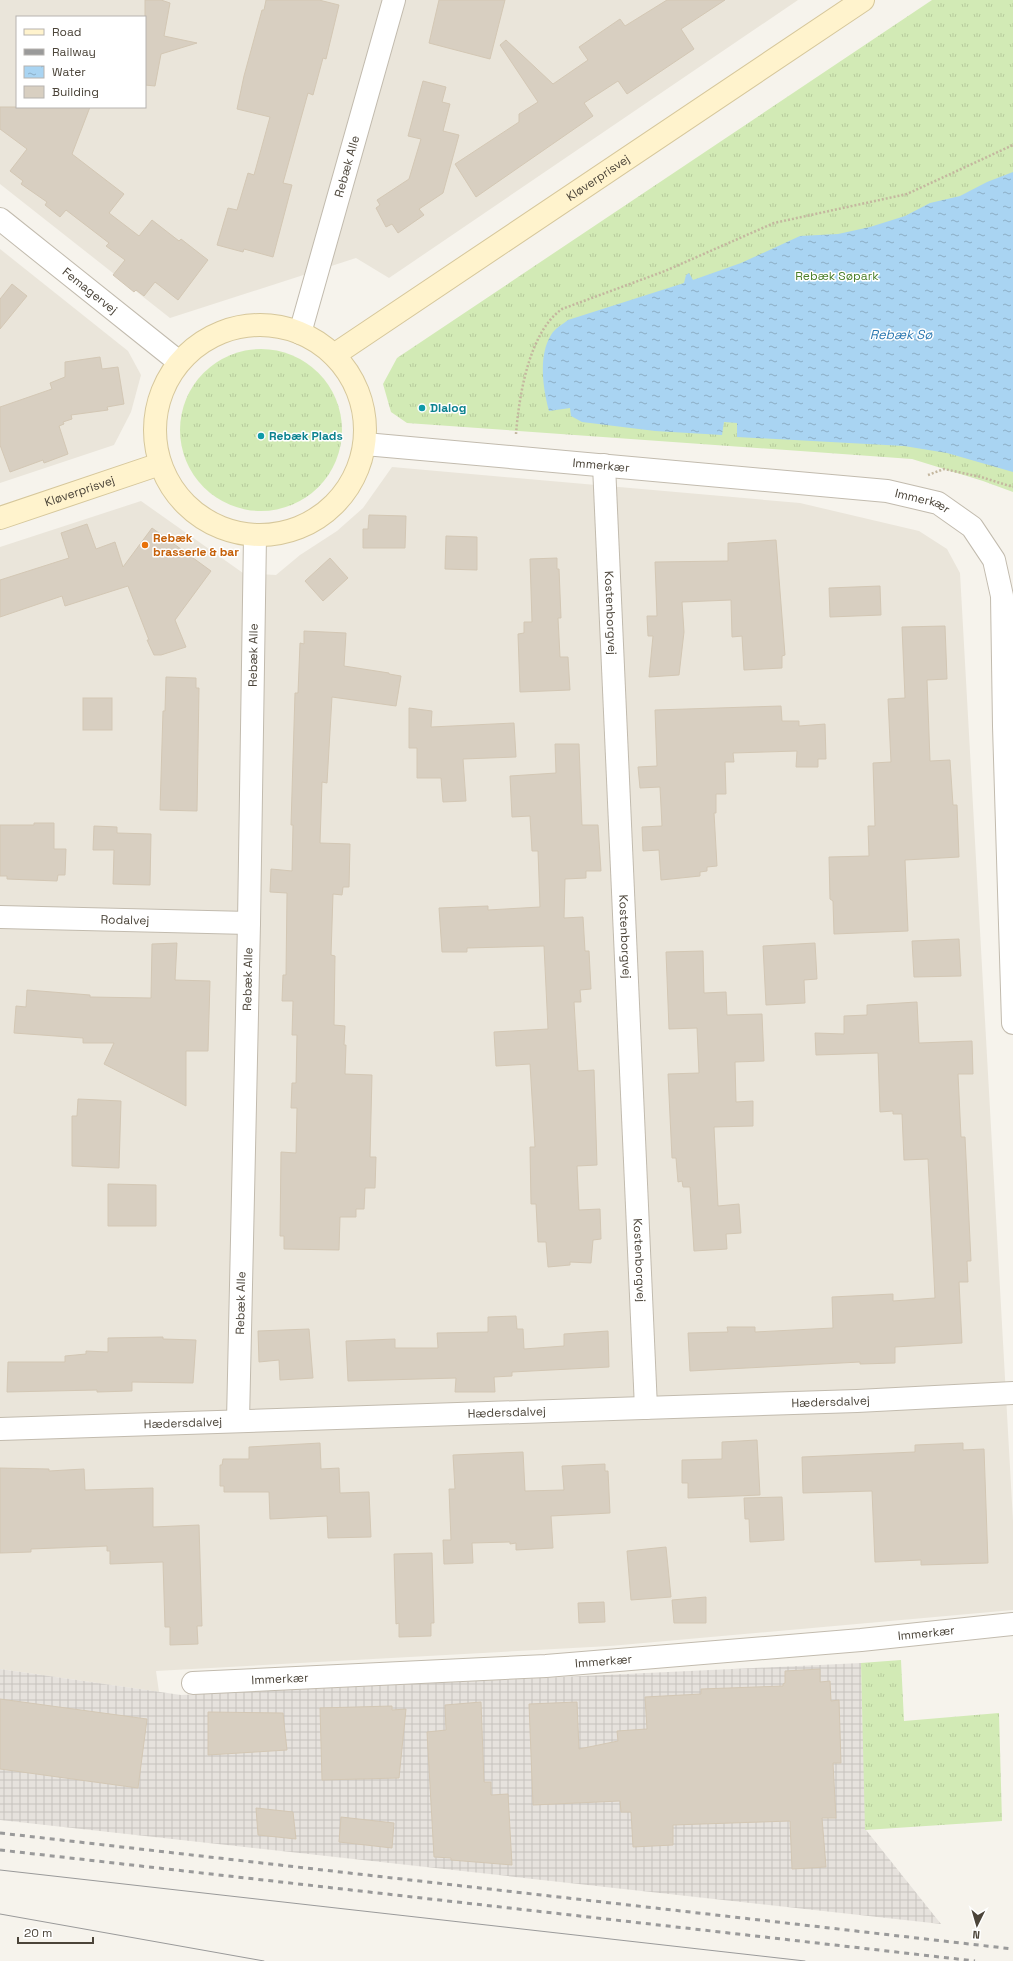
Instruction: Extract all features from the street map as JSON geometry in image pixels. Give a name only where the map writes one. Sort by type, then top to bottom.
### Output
[{"type":"street","name":"Rebæk Alle","points":[[300,333],[394,0]]},
{"type":"street","name":"Kløverprisvej","points":[[334,355],[863,0]]},
{"type":"street","name":"Femagervej","points":[[0,219],[179,362]]},
{"type":"street","points":[[268,325],[300,333],[318,343],[334,355],[349,374],[360,396],[365,420],[365,444],[356,475],[339,501],[315,521],[286,533],[255,536],[224,530],[196,514],[174,492],[160,464],[154,438],[156,411],[164,385],[179,362],[204,341],[235,328],[268,325]]},
{"type":"street","name":"Immerkær","points":[[365,444],[887,491],[938,503],[972,527],[994,560],[1002,596],[1004,726],[1013,1023]]},
{"type":"street","name":"Kløverprisvej","points":[[0,518],[160,464]]},
{"type":"street","name":"Kostenborgvej","points":[[604,465],[646,1408]]},
{"type":"street","name":"Rebæk Alle","points":[[238,1421],[249,923],[255,536]]},
{"type":"street","name":"Rodalvej","points":[[0,917],[249,923]]},
{"type":"street","name":"Hædersdalvej","points":[[0,1429],[858,1401],[1013,1393]]},
{"type":"street","name":"Immerkær","points":[[193,1683],[546,1666],[861,1640],[1013,1624]]},
{"type":"path","points":[[514,458],[518,417],[527,370],[535,342],[548,320],[562,309],[665,270],[774,224],[907,194],[1013,145]]},
{"type":"path","points":[[923,478],[944,469],[981,477],[1013,487]]},
{"type":"shaded area","points":[[0,0],[798,0],[389,278],[356,258],[170,318],[0,184]]},
{"type":"shaded area","points":[[0,249],[128,351],[141,375],[131,412],[114,445],[0,483]]},
{"type":"shaded area","points":[[392,467],[800,503],[919,531],[947,549],[960,573],[1013,1521],[1013,1610],[610,1646],[156,1671],[159,1692],[0,1669],[0,547],[141,501],[243,573],[276,575],[300,555],[337,531],[363,508]]},
{"type":"shaded area","points":[[861,1663],[866,1830],[941,1924],[0,1820],[0,1669],[181,1695]]},
{"type":"green space","name":"Rebæk Søpark","points":[[932,0],[1013,0],[1013,492],[912,459],[407,423],[391,412],[383,384],[397,358]]},
{"type":"green space","name":"Rebæk Plads","points":[[261,349],[292,355],[306,363],[318,373],[328,385],[336,399],[342,430],[336,461],[328,475],[318,487],[306,497],[292,505],[261,511],[230,505],[216,497],[204,487],[194,475],[186,461],[180,430],[186,399],[194,385],[204,373],[216,363],[230,355]]},
{"type":"green space","points":[[901,1660],[904,1721],[999,1713],[1002,1821],[865,1830],[861,1663]]},
{"type":"water","name":"Rebæk Sø","points":[[1013,172],[1013,472],[947,453],[904,446],[737,437],[737,423],[724,422],[722,435],[655,431],[582,422],[571,416],[570,408],[549,411],[543,373],[544,353],[551,335],[557,328],[568,320],[684,283],[686,275],[689,273],[693,280],[741,263],[800,236],[838,234],[870,227],[905,216],[930,203],[960,196],[987,182]]},
{"type":"building","points":[[145,0],[161,0],[170,3],[164,36],[197,43],[161,54],[155,86],[146,85]]},
{"type":"building","points":[[266,0],[319,0],[339,5],[326,59],[323,58],[313,95],[308,93],[283,183],[292,185],[273,257],[244,249],[243,252],[217,245],[228,208],[237,210],[248,173],[254,175],[270,117],[237,109],[244,76]]},
{"type":"building","points":[[439,0],[505,0],[490,59],[429,43]]},
{"type":"building","points":[[667,0],[725,0],[681,29],[694,49],[627,94],[618,81],[584,103],[593,116],[476,197],[455,164],[519,122],[519,114],[538,102],[500,45],[506,40],[553,84],[588,60],[579,47],[620,19],[625,26]]},
{"type":"building","points":[[423,81],[446,87],[442,102],[450,104],[443,131],[459,135],[443,193],[419,209],[424,215],[398,233],[392,224],[386,227],[376,208],[380,205],[377,200],[409,179],[421,139],[408,136]]},
{"type":"building","points":[[0,107],[90,108],[72,154],[124,194],[109,213],[139,236],[152,220],[179,241],[181,239],[208,260],[178,300],[155,282],[144,296],[136,290],[134,292],[113,275],[125,260],[106,246],[109,243],[66,210],[60,217],[45,205],[47,202],[21,184],[23,181],[10,171],[27,149],[0,129]]},
{"type":"building","points":[[12,284],[27,296],[0,329],[0,299]]},
{"type":"building","points":[[100,357],[102,369],[118,367],[124,404],[107,407],[108,410],[71,415],[72,419],[63,422],[64,424],[59,426],[68,454],[44,463],[43,460],[10,472],[0,445],[0,407],[52,389],[50,383],[65,377],[65,362]]},
{"type":"building","points":[[369,515],[406,516],[405,548],[363,548],[363,529],[368,529]]},
{"type":"building","points":[[87,524],[96,549],[115,542],[123,567],[152,528],[211,571],[175,620],[186,647],[161,655],[154,655],[147,640],[149,640],[128,586],[65,606],[62,596],[0,617],[0,580],[69,558],[61,533]]},
{"type":"building","points":[[446,536],[477,537],[477,570],[445,569]]},
{"type":"building","points":[[776,540],[785,655],[782,656],[782,668],[744,670],[742,636],[732,637],[731,600],[682,602],[684,632],[679,675],[649,677],[653,636],[648,636],[647,616],[657,616],[655,562],[728,561],[728,543]]},
{"type":"building","points":[[330,558],[348,578],[323,601],[305,581]]},
{"type":"building","points":[[557,558],[557,569],[559,569],[561,618],[558,618],[560,657],[568,657],[570,690],[520,692],[518,634],[524,633],[524,622],[532,622],[530,559]]},
{"type":"building","points":[[880,586],[881,615],[830,617],[829,588]]},
{"type":"building","points":[[945,626],[947,679],[927,680],[930,761],[950,760],[953,805],[957,805],[959,857],[905,860],[908,931],[834,934],[833,901],[830,899],[829,857],[869,856],[868,826],[875,826],[873,763],[891,762],[888,699],[905,698],[902,627]]},
{"type":"building","points":[[304,631],[346,633],[344,666],[401,676],[396,706],[332,697],[327,783],[322,782],[320,843],[350,844],[349,887],[343,887],[342,895],[333,894],[331,955],[335,956],[334,1025],[345,1026],[345,1074],[372,1075],[370,1157],[376,1157],[375,1188],[365,1188],[364,1209],[356,1209],[356,1217],[340,1217],[339,1250],[284,1249],[284,1236],[280,1236],[281,1152],[296,1153],[297,1108],[291,1108],[292,1083],[296,1083],[297,1035],[292,1035],[293,1001],[282,1001],[283,975],[286,975],[287,893],[270,892],[271,869],[292,871],[293,825],[291,825],[295,693],[298,693],[300,643],[304,644]]},
{"type":"building","points":[[166,677],[196,678],[196,688],[199,688],[197,811],[160,810],[163,711],[165,711]]},
{"type":"building","points":[[83,698],[112,698],[112,730],[83,730]]},
{"type":"building","points":[[781,706],[782,721],[799,721],[799,726],[825,724],[826,759],[818,759],[818,767],[796,767],[797,751],[733,753],[734,762],[725,762],[726,794],[716,794],[716,813],[714,813],[717,866],[707,867],[707,871],[700,872],[700,876],[661,880],[659,850],[643,851],[642,827],[662,826],[660,787],[640,788],[638,767],[657,766],[655,710]]},
{"type":"building","points":[[409,708],[432,711],[431,727],[514,723],[516,757],[463,759],[466,801],[443,802],[441,778],[417,778],[417,748],[409,748]]},
{"type":"building","points":[[555,744],[579,744],[582,825],[598,825],[601,871],[586,871],[586,878],[565,879],[564,918],[583,917],[585,951],[589,951],[591,989],[580,990],[581,1002],[574,1002],[578,1071],[594,1070],[597,1165],[577,1166],[579,1210],[600,1209],[601,1239],[593,1240],[591,1263],[570,1262],[570,1265],[548,1267],[546,1242],[538,1242],[536,1204],[531,1204],[530,1147],[535,1147],[530,1064],[496,1066],[494,1032],[548,1029],[544,946],[467,948],[467,952],[442,952],[439,908],[488,906],[488,910],[540,907],[538,851],[532,851],[530,816],[512,817],[510,776],[556,773]]},
{"type":"building","points":[[34,823],[54,823],[54,849],[66,849],[65,875],[58,875],[57,881],[7,879],[7,876],[0,876],[0,825],[34,825]]},
{"type":"building","points":[[94,826],[117,827],[117,833],[151,834],[150,885],[113,884],[114,850],[93,850]]},
{"type":"building","points":[[959,939],[961,976],[914,977],[912,941]]},
{"type":"building","points":[[177,943],[175,980],[210,981],[208,1051],[186,1051],[186,1106],[104,1064],[114,1043],[83,1043],[83,1038],[14,1033],[16,1006],[26,1007],[27,990],[90,995],[90,997],[151,998],[152,944]]},
{"type":"building","points":[[815,943],[817,979],[804,980],[805,1003],[766,1005],[763,946]]},
{"type":"building","points":[[703,951],[704,993],[726,992],[727,1015],[762,1014],[764,1061],[735,1062],[736,1102],[753,1101],[753,1126],[714,1127],[718,1206],[739,1204],[741,1233],[726,1234],[727,1249],[694,1251],[690,1187],[683,1187],[682,1181],[678,1182],[676,1158],[672,1158],[668,1074],[699,1073],[697,1028],[669,1029],[666,952]]},
{"type":"building","points":[[917,1002],[919,1043],[972,1041],[973,1074],[958,1074],[961,1137],[965,1137],[971,1261],[967,1261],[968,1282],[959,1282],[962,1343],[895,1347],[895,1363],[860,1364],[860,1362],[690,1371],[688,1333],[728,1332],[727,1327],[755,1327],[755,1332],[833,1328],[832,1297],[893,1294],[893,1301],[935,1298],[928,1159],[904,1160],[902,1114],[893,1114],[893,1111],[880,1112],[878,1053],[816,1055],[815,1033],[844,1034],[844,1016],[867,1015],[867,1005]]},
{"type":"building","points":[[78,1099],[121,1101],[119,1168],[72,1166],[72,1116],[77,1116]]},
{"type":"building","points":[[108,1184],[156,1185],[156,1226],[108,1226]]},
{"type":"building","points":[[516,1316],[517,1329],[523,1329],[524,1349],[564,1346],[564,1334],[608,1331],[609,1367],[512,1372],[512,1376],[494,1377],[495,1392],[455,1392],[456,1378],[348,1381],[346,1341],[395,1339],[395,1348],[438,1348],[437,1333],[488,1332],[488,1317]]},
{"type":"building","points":[[309,1329],[313,1378],[280,1380],[279,1360],[259,1362],[258,1331]]},
{"type":"building","points":[[163,1337],[163,1339],[196,1340],[193,1383],[132,1382],[132,1391],[97,1392],[97,1390],[7,1392],[8,1362],[65,1362],[65,1356],[86,1354],[86,1351],[108,1352],[108,1338]]},
{"type":"building","points":[[757,1440],[760,1495],[688,1498],[688,1483],[682,1483],[682,1460],[722,1459],[722,1442]]},
{"type":"building","points":[[320,1443],[321,1469],[339,1468],[340,1493],[369,1492],[371,1537],[328,1538],[327,1516],[270,1519],[269,1492],[224,1492],[224,1486],[220,1486],[220,1465],[222,1465],[223,1459],[249,1459],[249,1447]]},
{"type":"building","points":[[963,1443],[963,1450],[984,1449],[988,1563],[921,1565],[921,1560],[875,1562],[872,1491],[803,1493],[802,1457],[915,1452],[915,1445]]},
{"type":"building","points":[[523,1452],[525,1491],[564,1490],[562,1466],[605,1464],[605,1471],[608,1471],[610,1513],[551,1516],[553,1548],[516,1550],[516,1543],[510,1544],[510,1542],[472,1543],[473,1563],[444,1564],[443,1540],[451,1540],[449,1489],[455,1489],[453,1455]]},
{"type":"building","points":[[0,1468],[49,1469],[49,1471],[84,1469],[85,1490],[153,1488],[153,1527],[199,1525],[202,1626],[197,1626],[198,1644],[170,1645],[170,1627],[165,1627],[163,1562],[110,1564],[110,1551],[107,1551],[107,1546],[31,1549],[31,1552],[0,1553]]},
{"type":"building","points":[[782,1497],[784,1540],[750,1542],[749,1519],[745,1519],[744,1498]]},
{"type":"building","points":[[666,1547],[671,1597],[631,1600],[627,1551]]},
{"type":"building","points":[[432,1553],[434,1623],[431,1623],[431,1636],[399,1637],[399,1623],[396,1624],[394,1554]]},
{"type":"building","points":[[706,1597],[706,1623],[674,1623],[672,1600]]},
{"type":"building","points":[[604,1602],[605,1622],[579,1623],[578,1603]]},
{"type":"building","points":[[820,1669],[820,1682],[830,1681],[831,1701],[839,1700],[841,1763],[833,1763],[836,1818],[822,1818],[826,1867],[792,1869],[790,1821],[673,1825],[673,1845],[633,1847],[631,1812],[621,1812],[620,1801],[533,1805],[529,1704],[577,1702],[579,1749],[618,1741],[617,1731],[647,1729],[645,1697],[701,1694],[701,1689],[783,1686],[785,1683],[785,1671]]},
{"type":"building","points":[[0,1699],[147,1719],[138,1788],[0,1769]]},
{"type":"building","points":[[481,1702],[484,1782],[491,1782],[491,1795],[508,1794],[512,1865],[451,1860],[451,1858],[434,1857],[427,1732],[446,1730],[445,1705]]},
{"type":"building","points":[[392,1706],[392,1710],[406,1709],[399,1778],[322,1780],[320,1708]]},
{"type":"building","points":[[208,1712],[283,1713],[287,1750],[208,1755]]},
{"type":"building","points":[[256,1808],[293,1812],[296,1839],[258,1835]]},
{"type":"building","points":[[341,1817],[394,1823],[392,1848],[339,1842]]},
{"type":"tram line","points":[[0,1870],[805,1961]]},
{"type":"tram line","points":[[0,1914],[264,1961]]},
{"type":"railway","points":[[0,1833],[1013,1949]]},
{"type":"railway","points":[[0,1850],[975,1961]]},
{"type":"place","name":"Dialog","points":[[422,408]]},
{"type":"place","name":"Rebæk Plads","points":[[261,436]]},
{"type":"place","name":"Rebæk brasserie & bar","points":[[145,545]]}]
